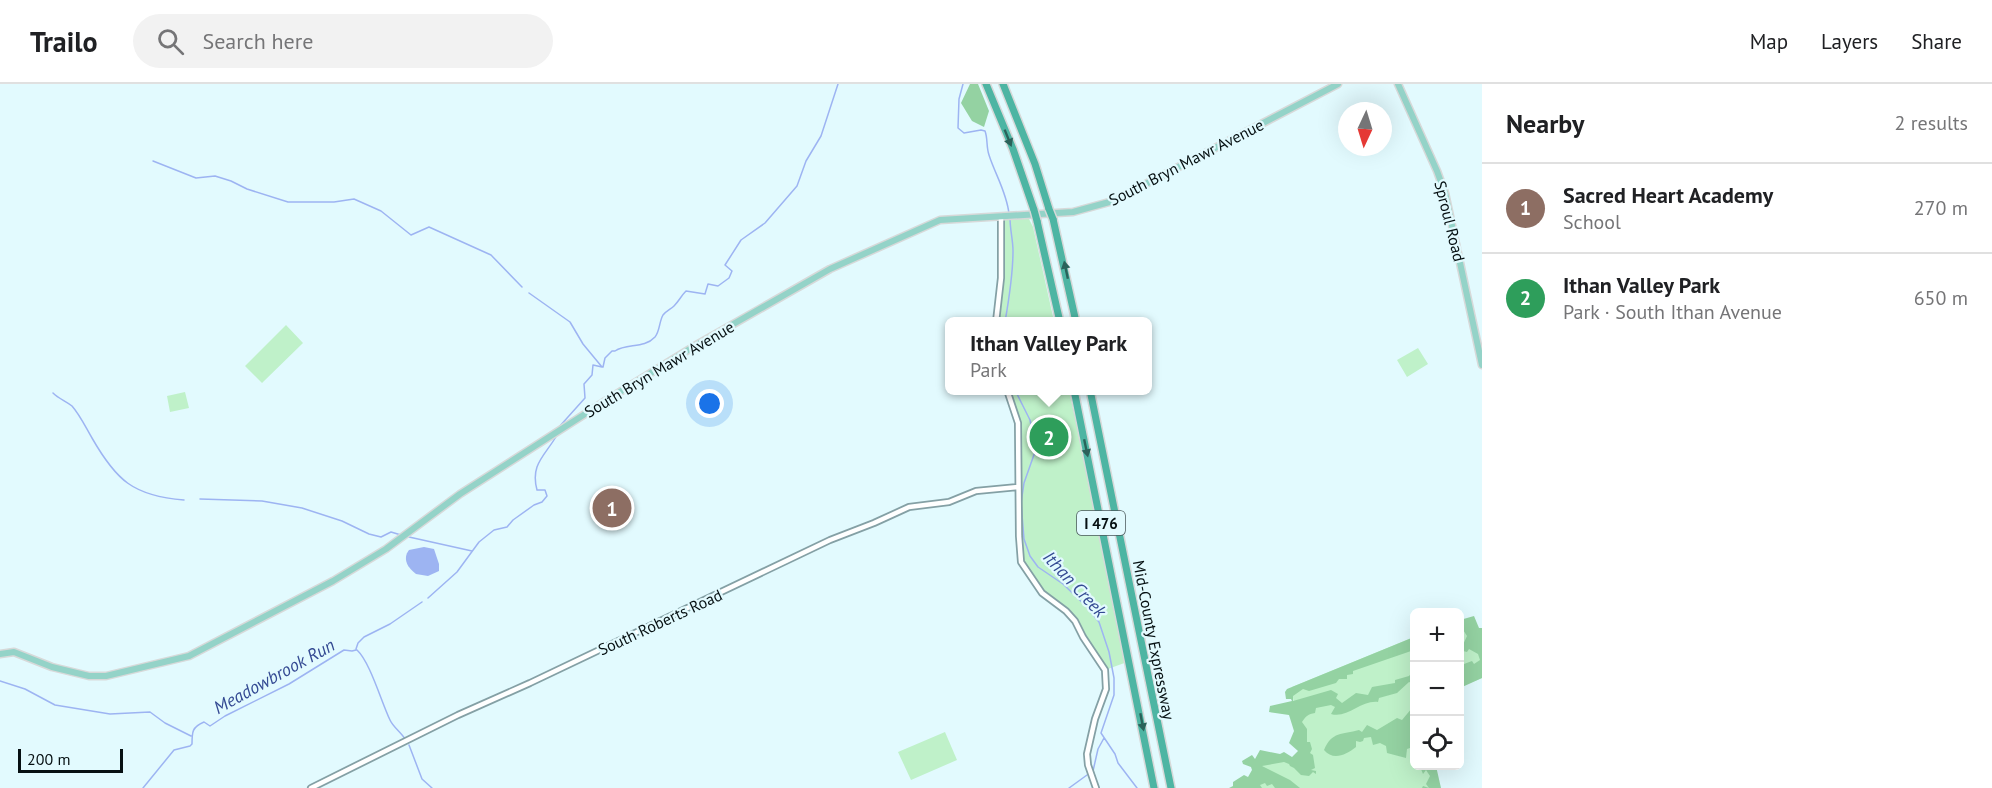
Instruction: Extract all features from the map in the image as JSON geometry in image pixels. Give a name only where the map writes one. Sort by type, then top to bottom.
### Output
[{"type":"highway","points":[[987,84],[1034,210],[1059,317]]},
{"type":"highway","points":[[1003,84],[1035,164],[1053,219],[1075,317]]},
{"type":"highway","name":"Mid-County Expressway","points":[[1075,395],[1154,788]]},
{"type":"highway","name":"Mid-County Expressway","points":[[1091,395],[1171,788]]},
{"type":"main road","name":"South Bryn Mawr Avenue","points":[[0,654],[14,652],[52,667],[89,676],[106,676],[189,656],[333,581],[386,549],[460,494],[693,347],[830,269],[940,220],[1072,212],[1113,201],[1338,84]]},
{"type":"main road","name":"Sproul Road","points":[[1398,84],[1445,193],[1482,364]]},
{"type":"street","points":[[996,317],[1007,216]]},
{"type":"street","points":[[1009,395],[1018,423],[1019,536],[1022,562],[1032,581],[1042,593],[1066,611],[1075,621],[1105,670],[1106,689],[1095,719],[1086,756],[1096,788]]},
{"type":"street","name":"South Roberts Road","points":[[311,788],[458,715],[830,540],[909,507],[949,502],[976,490],[1018,487]]},
{"type":"green space","points":[[970,84],[978,84],[989,111],[984,127],[972,121],[961,103]]},
{"type":"green space","points":[[1029,219],[1033,227],[1053,317],[997,317],[1004,220]]},
{"type":"green space","points":[[286,325],[303,343],[262,383],[245,366]]},
{"type":"green space","points":[[1418,348],[1428,364],[1407,377],[1397,360]]},
{"type":"green space","points":[[185,392],[189,408],[170,412],[167,396]]},
{"type":"green space","points":[[1008,395],[1070,395],[1130,661],[1105,670],[1075,621],[1042,593],[1021,562],[1018,423]]},
{"type":"green space","points":[[1474,616],[1479,628],[1482,628],[1482,678],[1464,686],[1464,664],[1472,661],[1474,664],[1480,660],[1478,654],[1469,649],[1467,652],[1464,651],[1467,636],[1464,631],[1464,619]]},
{"type":"green space","points":[[1464,624],[1482,644],[1482,678],[1464,685]]},
{"type":"green space","points":[[1410,639],[1410,770],[1433,770],[1437,788],[1244,788],[1259,760],[1299,757],[1292,687]]},
{"type":"green space","points":[[1410,639],[1410,651],[1353,671],[1353,674],[1347,675],[1347,679],[1339,679],[1336,683],[1309,691],[1303,689],[1293,696],[1293,701],[1331,690],[1338,694],[1336,698],[1342,703],[1356,693],[1368,695],[1372,687],[1395,683],[1395,680],[1410,675],[1410,682],[1397,693],[1379,698],[1378,702],[1372,702],[1337,715],[1331,714],[1335,707],[1331,705],[1316,708],[1315,713],[1306,717],[1302,722],[1307,729],[1307,742],[1310,742],[1312,749],[1310,753],[1313,755],[1315,768],[1311,770],[1316,771],[1316,774],[1313,772],[1309,776],[1301,775],[1284,762],[1262,766],[1290,780],[1300,788],[1275,788],[1272,784],[1267,786],[1265,783],[1260,785],[1262,788],[1229,788],[1233,786],[1233,782],[1244,775],[1248,777],[1252,770],[1251,767],[1243,764],[1242,761],[1252,755],[1255,759],[1260,750],[1280,754],[1284,752],[1292,757],[1298,751],[1289,743],[1294,731],[1289,715],[1269,712],[1270,706],[1292,701],[1286,699],[1287,689]]},
{"type":"green space","points":[[1410,710],[1410,748],[1407,749],[1406,758],[1387,753],[1386,746],[1380,743],[1373,745],[1371,737],[1364,738],[1360,742],[1356,741],[1356,747],[1340,756],[1331,755],[1324,750],[1334,737],[1359,730],[1362,732],[1367,725],[1377,730],[1397,718],[1402,720]]},
{"type":"green space","points":[[945,732],[957,760],[911,780],[898,752]]},
{"type":"green space","points":[[1426,770],[1437,770],[1441,788],[1429,788],[1426,784],[1430,776]]},
{"type":"water","points":[[424,547],[434,549],[439,564],[439,571],[428,576],[416,574],[408,566],[406,560],[409,550]]},
{"type":"waterway","name":"Meadowbrook Run","points":[[603,367],[605,358],[612,351],[651,341],[658,332],[663,315],[686,291],[705,294],[708,284],[718,286],[729,278],[732,271],[725,265],[741,240],[765,223],[797,186],[806,161],[821,136],[838,84]]},
{"type":"waterway","name":"Ithan Creek","points":[[963,84],[959,99],[958,128],[964,133],[985,131],[989,155],[1009,214]]},
{"type":"waterway","points":[[153,161],[196,178],[215,176],[288,202],[334,202],[354,199],[381,211],[411,235],[429,227],[491,255],[522,287]]},
{"type":"waterway","name":"Ithan Creek","points":[[1006,317],[1013,260],[1010,218]]},
{"type":"waterway","points":[[529,293],[570,322],[583,344],[602,367]]},
{"type":"waterway","name":"Meadowbrook Run","points":[[559,427],[585,398],[584,384],[592,375],[593,365],[602,367]]},
{"type":"waterway","points":[[53,393],[72,406],[101,453],[118,475],[139,490],[151,495],[184,500]]},
{"type":"waterway","name":"Ithan Creek","points":[[1018,395],[1030,420],[1036,449],[1024,483],[1021,503],[1024,539],[1030,556],[1038,567],[1063,584],[1099,622],[1109,652],[1114,678],[1114,695],[1101,733],[1115,754],[1118,763],[1137,788]]},
{"type":"waterway","name":"Meadowbrook Run","points":[[428,598],[457,572],[479,542],[494,530],[507,527],[513,520],[542,502],[547,496],[545,490],[537,490],[535,473],[557,435]]},
{"type":"waterway","points":[[200,499],[262,501],[302,508],[342,521],[369,534],[381,537],[391,532],[401,535]]},
{"type":"waterway","points":[[409,537],[472,551]]},
{"type":"waterway","name":"Meadowbrook Run","points":[[356,649],[364,637],[390,624],[422,602]]},
{"type":"waterway","name":"Meadowbrook Run","points":[[143,788],[174,750],[192,744],[194,730],[200,724],[204,722],[210,726],[289,684],[344,650],[356,650]]},
{"type":"waterway","points":[[357,650],[371,672],[391,723],[405,739]]},
{"type":"waterway","name":"Meadowbrook Run","points":[[0,681],[25,689],[55,705],[110,714],[150,712],[165,723],[191,736]]},
{"type":"waterway","points":[[1093,771],[1098,749],[1104,738]]},
{"type":"waterway","points":[[409,745],[422,779],[432,788]]},
{"type":"waterway","points":[[1069,788],[1087,775]]},
{"type":"place","name":"Ithan Valley Park","points":[[1049,437]]},
{"type":"place","name":"Sacred Heart Academy","points":[[612,508]]}]
